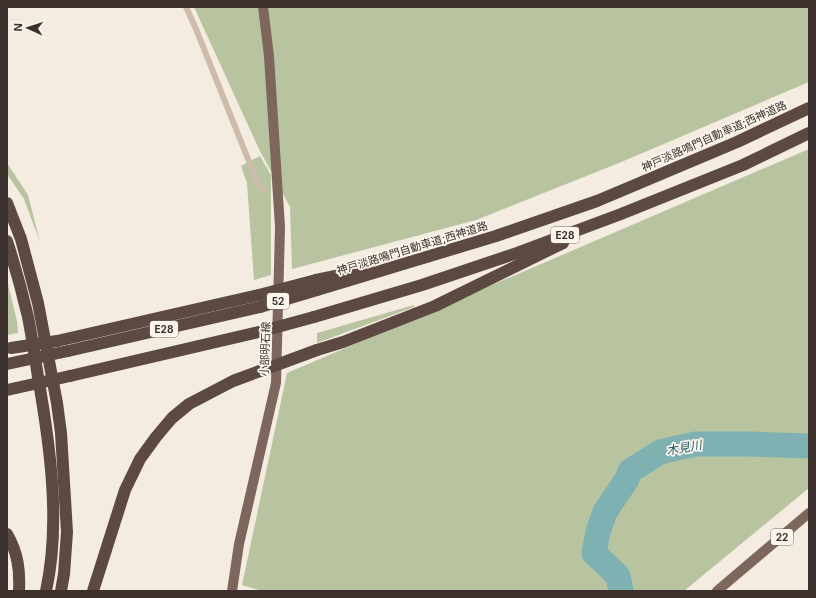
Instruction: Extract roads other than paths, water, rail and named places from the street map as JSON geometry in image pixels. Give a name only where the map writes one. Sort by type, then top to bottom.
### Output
[{"type":"highway","name":"神戸淡路鳴門自動車道;西神道路","points":[[7,364],[68,351],[316,285],[414,261],[496,236],[597,201],[737,142],[809,108]]},
{"type":"highway","name":"E28","points":[[7,390],[259,332],[422,285],[514,254],[621,214],[744,165],[809,133]]},
{"type":"highway","points":[[7,203],[21,239],[38,303],[57,403],[61,433],[67,532],[64,574],[61,591]]},
{"type":"highway","points":[[93,591],[125,490],[140,459],[172,418],[189,404],[233,381],[343,342],[435,306],[621,214]]},
{"type":"highway","points":[[7,241],[28,317],[44,408],[51,466],[54,531],[51,569],[46,591]]},
{"type":"highway","points":[[9,348],[57,341],[259,301]]},
{"type":"highway","points":[[7,534],[14,546],[20,574],[19,591]]},
{"type":"main road","name":"小部明石線","points":[[232,591],[239,544],[276,383],[280,227],[269,56],[263,7]]},
{"type":"main road","name":"22","points":[[717,591],[809,514]]},
{"type":"main road","name":"22","points":[[726,591],[755,560]]},
{"type":"lane","points":[[186,7],[258,184],[264,191]]},
{"type":"waterway","name":"木見川","points":[[621,591],[618,576],[594,553],[598,532],[605,512],[627,479],[630,471],[660,452],[695,444],[809,446]]}]
